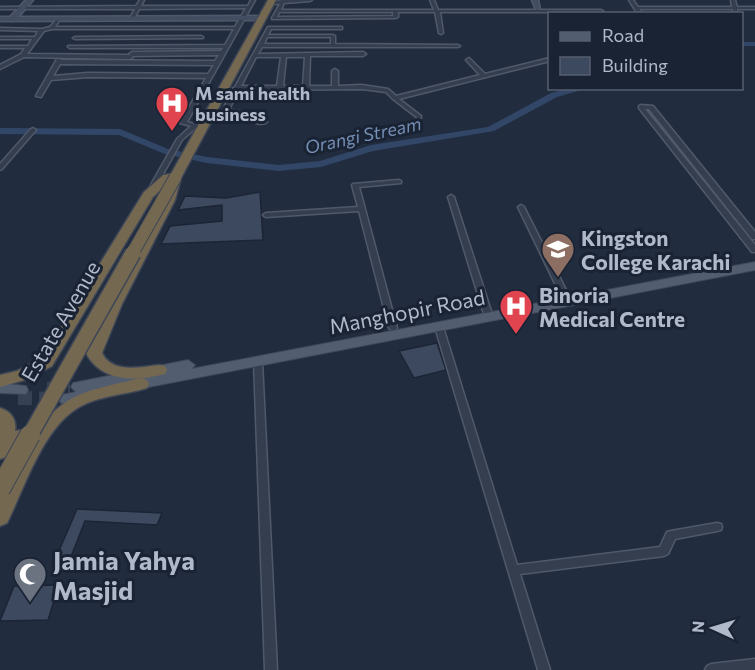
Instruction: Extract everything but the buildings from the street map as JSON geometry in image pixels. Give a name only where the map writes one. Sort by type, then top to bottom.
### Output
[{"type":"highway","points":[[190,141],[196,125],[257,18],[275,1]]},
{"type":"highway","points":[[0,489],[190,141],[275,1]]},
{"type":"highway","points":[[0,381],[37,369],[47,362],[152,196],[171,177]]},
{"type":"highway","points":[[159,370],[120,372],[106,368],[96,359],[94,353],[115,304],[169,200],[171,177]]},
{"type":"highway","name":"Estate Avenue","points":[[0,467],[152,196]]},
{"type":"highway","points":[[60,344],[58,351],[62,357],[72,358],[82,354],[115,304]]},
{"type":"highway","points":[[20,477],[60,412],[77,402],[141,384]]},
{"type":"highway","points":[[0,414],[8,422],[9,429],[0,445]]},
{"type":"highway","points":[[0,452],[6,442],[15,437],[24,436],[31,439],[33,446],[0,518]]},
{"type":"main road","points":[[159,370],[565,296],[755,258]]},
{"type":"main road","name":"Manghopir Road","points":[[159,370],[68,394],[141,384],[755,266]]},
{"type":"main road","points":[[0,388],[20,394],[0,397]]},
{"type":"street","points":[[2,0],[8,8]]},
{"type":"street","points":[[12,19],[27,0]]},
{"type":"street","points":[[39,96],[51,78],[57,62],[70,47],[95,0]]},
{"type":"street","points":[[132,18],[142,0]]},
{"type":"street","points":[[187,8],[190,0]]},
{"type":"street","points":[[196,125],[183,123],[253,0]]},
{"type":"street","points":[[264,122],[255,121],[256,115],[227,110],[236,88],[278,10],[275,1],[310,0]]},
{"type":"street","points":[[432,0],[437,10],[441,33]]},
{"type":"street","points":[[490,0],[498,12]]},
{"type":"street","points":[[535,0],[538,9]]},
{"type":"street","points":[[630,0],[638,10],[736,11],[755,8]]},
{"type":"street","points":[[662,11],[668,0]]},
{"type":"street","points":[[733,0],[736,11]]},
{"type":"street","points":[[0,8],[248,7]]},
{"type":"street","points":[[278,10],[498,12],[538,9],[601,11]]},
{"type":"street","points":[[274,18],[396,17],[395,10]]},
{"type":"street","points":[[0,19],[257,18]]},
{"type":"street","points":[[307,36],[311,18]]},
{"type":"street","points":[[1,39],[23,19]]},
{"type":"street","points":[[52,28],[58,19]]},
{"type":"street","points":[[0,29],[237,27]]},
{"type":"street","points":[[198,46],[204,28]]},
{"type":"street","points":[[257,29],[340,28]]},
{"type":"street","points":[[0,67],[23,55],[42,30]]},
{"type":"street","points":[[265,36],[333,36],[333,45]]},
{"type":"street","points":[[75,38],[201,37]]},
{"type":"street","points":[[1,39],[36,38]]},
{"type":"street","points":[[260,45],[458,46]]},
{"type":"street","points":[[130,58],[135,46]]},
{"type":"street","points":[[70,47],[226,46]]},
{"type":"street","points":[[0,47],[29,47]]},
{"type":"street","points":[[88,75],[102,47]]},
{"type":"street","points":[[57,62],[222,52]]},
{"type":"street","points":[[254,56],[363,54]]},
{"type":"street","points":[[23,55],[95,60]]},
{"type":"street","points":[[280,87],[284,55]]},
{"type":"street","points":[[306,87],[308,55]]},
{"type":"street","points":[[130,58],[216,63]]},
{"type":"street","points":[[395,98],[548,59]]},
{"type":"street","points":[[469,60],[484,76]]},
{"type":"street","points":[[0,61],[12,61]]},
{"type":"street","points":[[335,71],[335,87]]},
{"type":"street","points":[[51,78],[88,75],[209,76]]},
{"type":"street","points":[[236,88],[375,88],[388,91],[419,117]]},
{"type":"street","points":[[755,237],[651,106],[641,107],[755,250]]},
{"type":"street","points":[[152,196],[180,139],[196,125]]},
{"type":"street","points":[[0,168],[33,130]]},
{"type":"street","points":[[668,141],[677,141]]},
{"type":"street","points":[[393,328],[355,185],[399,182]]},
{"type":"street","points":[[451,197],[487,310]]},
{"type":"street","points":[[521,207],[565,296]]},
{"type":"street","points":[[266,216],[362,208]]},
{"type":"street","points":[[439,327],[544,670]]},
{"type":"street","points":[[258,361],[272,670]]},
{"type":"street","points":[[513,570],[664,551],[671,535],[717,527]]},
{"type":"street","points":[[711,670],[755,665]]},
{"type":"waterway","name":"Orangi Stream","points":[[743,44],[755,44]]},
{"type":"waterway","name":"Orangi Stream","points":[[0,131],[120,132],[165,151],[207,160],[279,168],[321,164],[371,148],[491,129],[554,95],[575,90]]},
{"type":"tunnel","points":[[47,389],[70,389]]},
{"type":"tunnel","points":[[18,398],[58,399]]},
{"type":"place","name":"M sami health business","points":[[172,132]]},
{"type":"place","name":"Kingston College Karachi","points":[[558,278]]},
{"type":"place","name":"Binoria Medical Centre","points":[[516,335]]},
{"type":"place","name":"Jamia Yahya Masjid","points":[[30,603]]}]
